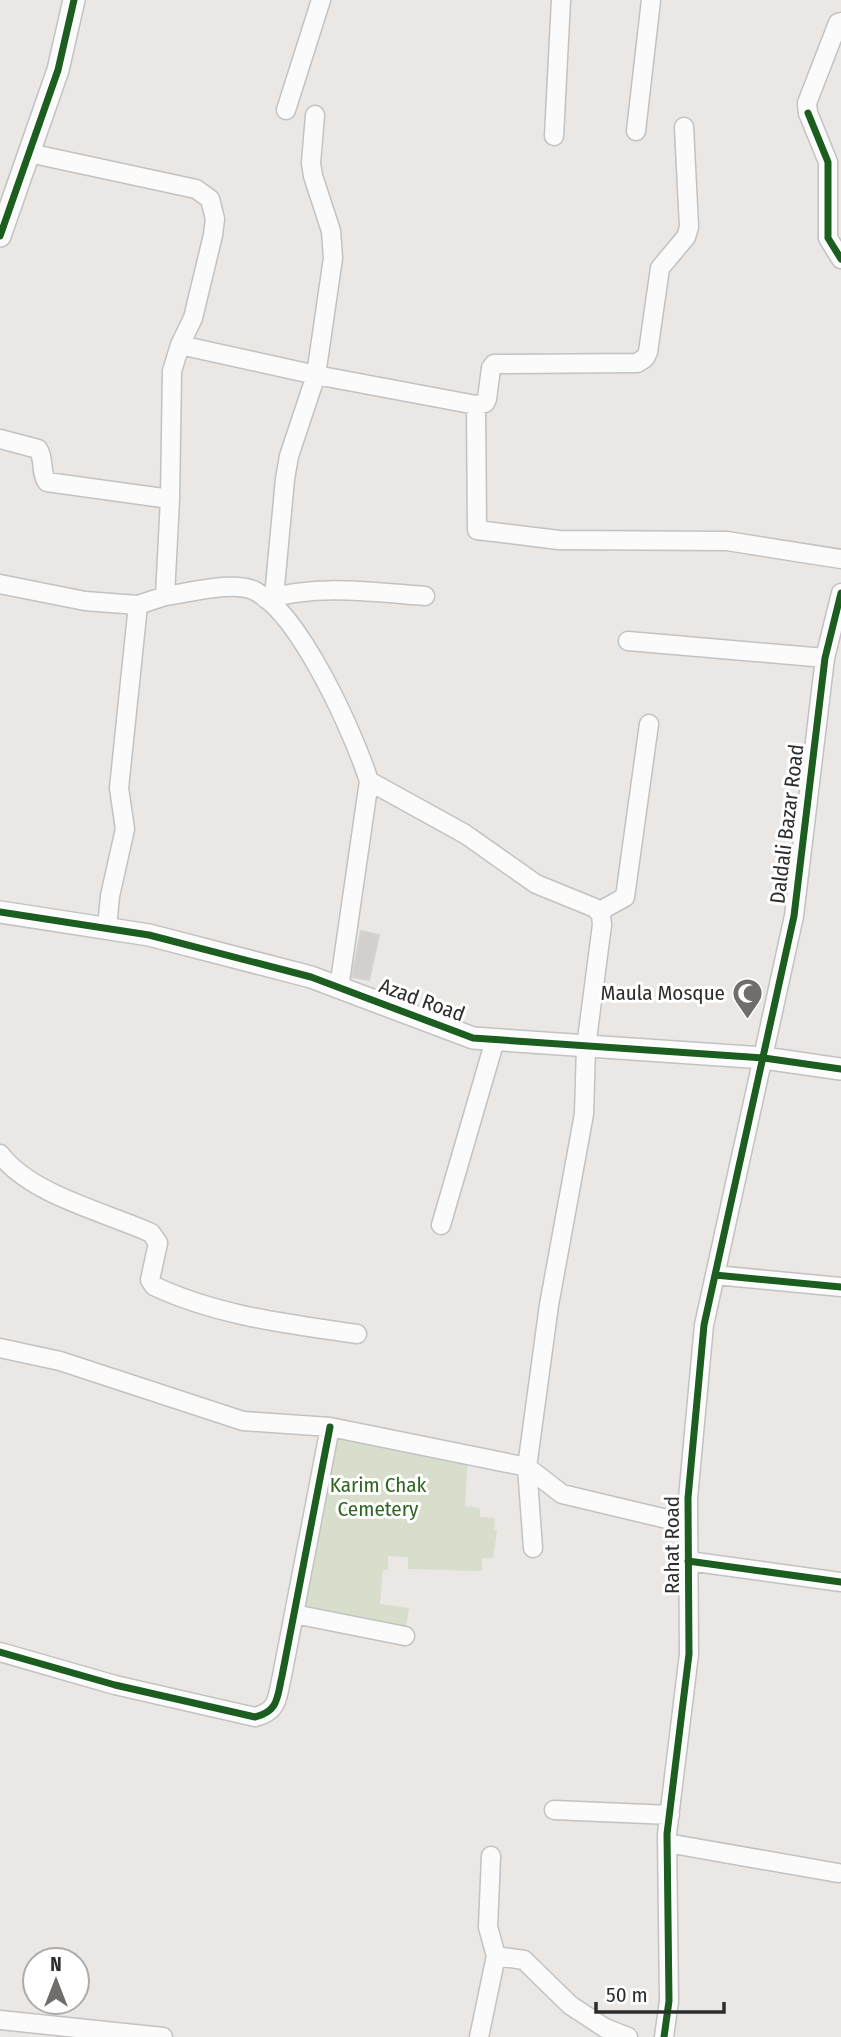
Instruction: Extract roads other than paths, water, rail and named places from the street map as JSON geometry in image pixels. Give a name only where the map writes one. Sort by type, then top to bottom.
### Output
[{"type":"street","points":[[0,236],[58,70],[74,0]]},
{"type":"street","points":[[286,110],[321,0]]},
{"type":"street","points":[[554,136],[561,0]]},
{"type":"street","points":[[636,131],[651,0]]},
{"type":"street","points":[[841,22],[838,23],[807,103],[808,113],[828,162],[828,238],[841,259]]},
{"type":"street","points":[[270,598],[289,456],[316,375],[332,275],[334,245],[313,176],[315,115]]},
{"type":"street","points":[[180,345],[316,375],[476,405],[481,405],[487,399],[491,368],[494,364],[636,363],[645,358],[648,352],[660,268],[686,237],[690,227],[684,127]]},
{"type":"street","points":[[29,153],[196,189],[210,200],[215,219],[213,235],[193,318],[174,359],[170,388],[170,499],[165,596]]},
{"type":"street","points":[[476,405],[477,530],[559,540],[727,541],[841,559]]},
{"type":"street","points":[[0,439],[38,449],[44,479],[47,482],[170,499]]},
{"type":"street","points":[[0,584],[85,601],[138,604],[165,596],[240,587],[270,598],[295,632],[335,697],[360,753],[369,781],[339,988]]},
{"type":"street","points":[[270,598],[322,590],[425,596]]},
{"type":"street","name":"Daldali Bazar Road","points":[[764,1058],[794,916],[825,658],[841,593]]},
{"type":"street","points":[[107,928],[110,896],[125,828],[119,788],[138,604]]},
{"type":"street","points":[[628,641],[825,658]]},
{"type":"street","points":[[600,911],[625,897],[649,724]]},
{"type":"street","points":[[369,781],[465,834],[536,884],[600,911]]},
{"type":"street","points":[[533,1548],[527,1467],[549,1305],[584,1114],[586,1046],[602,925],[600,911]]},
{"type":"street","name":"Azad Road","points":[[0,912],[149,935],[311,977],[473,1038],[764,1058],[841,1069]]},
{"type":"street","points":[[441,1225],[495,1040]]},
{"type":"street","name":"Rahat Road","points":[[664,2037],[669,2001],[667,1843],[689,1654],[688,1498],[704,1325],[764,1058]]},
{"type":"street","points":[[0,1154],[16,1171],[42,1188],[151,1233],[158,1243],[150,1280],[154,1286],[207,1306],[238,1314],[357,1334]]},
{"type":"street","points":[[715,1275],[841,1287]]},
{"type":"street","points":[[0,1348],[60,1361],[243,1421],[330,1427],[527,1467],[562,1494],[688,1524]]},
{"type":"street","points":[[0,1652],[115,1685],[256,1717],[267,1714],[275,1706],[330,1427]]},
{"type":"street","points":[[688,1561],[841,1583]]},
{"type":"street","points":[[294,1614],[405,1636]]},
{"type":"street","points":[[554,1810],[670,1815]]},
{"type":"street","points":[[667,1843],[838,1873]]},
{"type":"street","points":[[479,2037],[496,1956],[488,1927],[491,1856]]},
{"type":"street","points":[[496,1956],[524,1960],[570,2005],[605,2028],[628,2037]]},
{"type":"street","points":[[0,2020],[163,2037]]},
{"type":"place","name":"Maula Mosque","points":[[748,1020]]},
{"type":"park label","name":"Karim Chak Cemetery","points":[[378,1497]]}]
